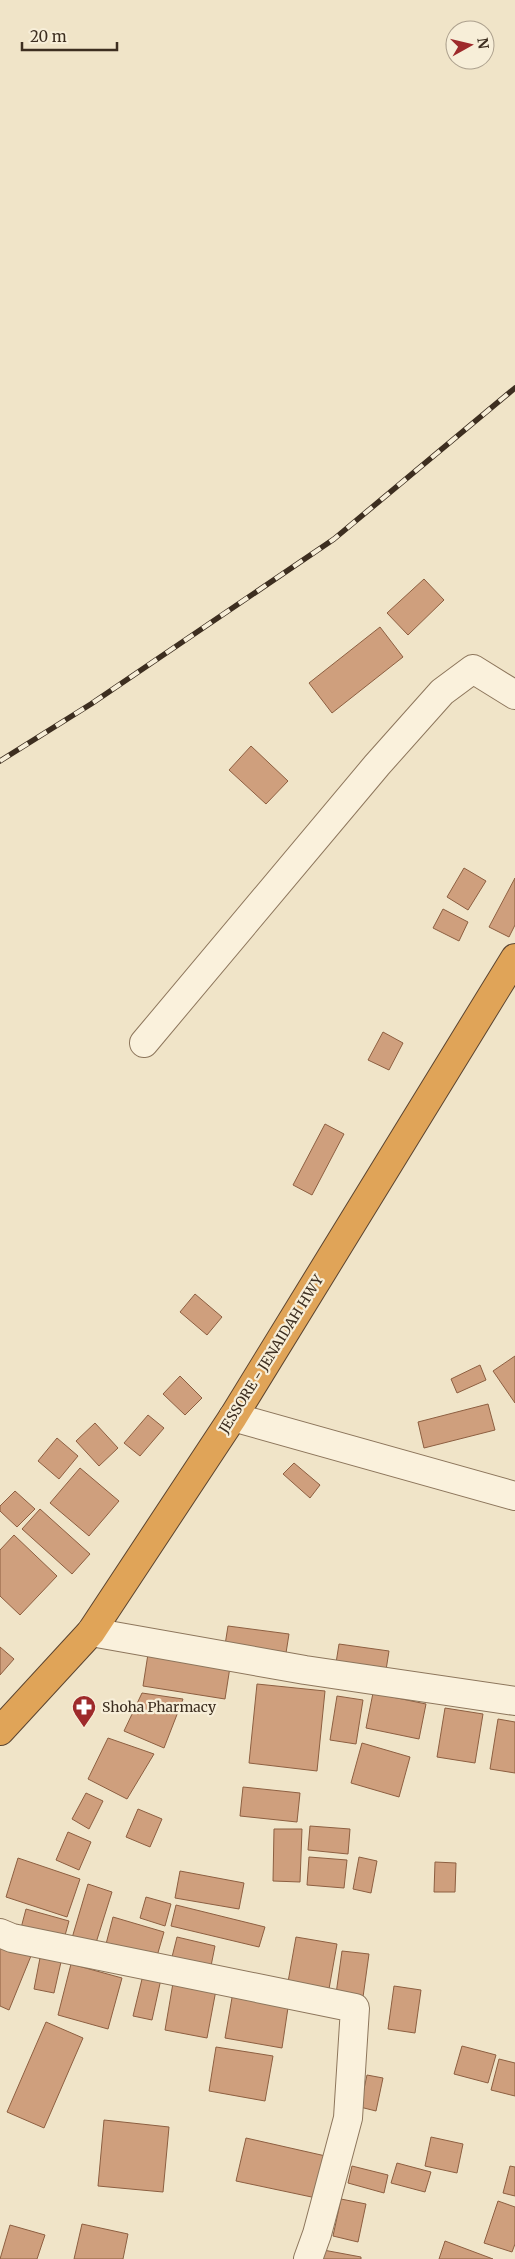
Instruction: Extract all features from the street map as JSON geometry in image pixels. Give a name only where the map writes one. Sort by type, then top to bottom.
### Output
[{"type":"highway","name":"JESSORE - JENAIDAH HWY","points":[[0,1731],[91,1632],[233,1418],[515,958]]},
{"type":"street","points":[[144,1043],[377,765],[442,692],[473,668],[515,695]]},
{"type":"street","points":[[233,1418],[515,1496]]},
{"type":"street","points":[[91,1632],[304,1670],[515,1701]]},
{"type":"street","points":[[0,1932],[12,1938],[355,2008],[348,2118],[317,2234],[308,2259]]},
{"type":"building","points":[[424,579],[444,600],[408,635],[387,613]]},
{"type":"building","points":[[380,627],[403,657],[332,713],[309,683]]},
{"type":"building","points":[[251,746],[288,781],[266,804],[229,770]]},
{"type":"building","points":[[464,868],[486,881],[468,910],[447,897]]},
{"type":"building","points":[[515,878],[515,925],[509,937],[489,927]]},
{"type":"building","points":[[443,909],[468,922],[459,941],[433,928]]},
{"type":"building","points":[[383,1032],[403,1043],[389,1070],[368,1060]]},
{"type":"building","points":[[325,1124],[344,1134],[312,1195],[293,1185]]},
{"type":"building","points":[[195,1294],[222,1317],[207,1335],[180,1312]]},
{"type":"building","points":[[515,1356],[515,1403],[493,1371]]},
{"type":"building","points":[[480,1365],[486,1380],[457,1393],[451,1379]]},
{"type":"building","points":[[180,1376],[202,1398],[185,1415],[163,1394]]},
{"type":"building","points":[[488,1404],[495,1430],[424,1448],[418,1422]]},
{"type":"building","points":[[148,1415],[164,1428],[140,1456],[124,1443]]},
{"type":"building","points":[[95,1423],[118,1448],[99,1466],[76,1441]]},
{"type":"building","points":[[57,1438],[78,1456],[59,1479],[38,1461]]},
{"type":"building","points":[[294,1463],[320,1485],[310,1498],[283,1474]]},
{"type":"building","points":[[80,1468],[119,1501],[89,1536],[50,1503]]},
{"type":"building","points":[[15,1491],[35,1509],[17,1527],[0,1511],[0,1506]]},
{"type":"building","points":[[40,1509],[90,1554],[72,1574],[22,1529]]},
{"type":"building","points":[[14,1535],[57,1576],[20,1615],[0,1596],[0,1550]]},
{"type":"building","points":[[228,1626],[289,1634],[286,1653],[225,1645]]},
{"type":"building","points":[[339,1644],[389,1651],[386,1670],[336,1663]]},
{"type":"building","points":[[0,1647],[14,1659],[0,1675]]},
{"type":"building","points":[[148,1654],[230,1667],[225,1699],[143,1686]]},
{"type":"building","points":[[257,1684],[325,1691],[317,1771],[249,1763]]},
{"type":"building","points":[[142,1693],[183,1699],[164,1748],[124,1731]]},
{"type":"building","points":[[373,1693],[426,1704],[419,1739],[366,1728]]},
{"type":"building","points":[[337,1696],[363,1700],[356,1744],[330,1740]]},
{"type":"building","points":[[445,1708],[483,1714],[475,1763],[437,1757]]},
{"type":"building","points":[[498,1719],[515,1722],[515,1773],[490,1769]]},
{"type":"building","points":[[108,1738],[154,1754],[127,1799],[88,1779]]},
{"type":"building","points":[[362,1743],[410,1757],[399,1797],[351,1783]]},
{"type":"building","points":[[243,1787],[300,1793],[297,1822],[240,1816]]},
{"type":"building","points":[[86,1793],[103,1801],[89,1829],[72,1819]]},
{"type":"building","points":[[138,1809],[162,1819],[150,1847],[126,1837]]},
{"type":"building","points":[[310,1826],[350,1829],[348,1854],[308,1850]]},
{"type":"building","points":[[274,1829],[302,1829],[300,1882],[273,1881]]},
{"type":"building","points":[[68,1832],[91,1842],[79,1870],[56,1860]]},
{"type":"building","points":[[309,1857],[347,1860],[344,1888],[307,1885]]},
{"type":"building","points":[[359,1857],[377,1861],[371,1893],[353,1889]]},
{"type":"building","points":[[18,1858],[80,1879],[67,1917],[6,1897]]},
{"type":"building","points":[[435,1862],[456,1863],[455,1892],[434,1892]]},
{"type":"building","points":[[180,1871],[244,1883],[239,1909],[175,1898]]},
{"type":"building","points":[[88,1884],[112,1892],[95,1946],[72,1938]]},
{"type":"building","points":[[146,1897],[171,1904],[165,1926],[140,1918]]},
{"type":"building","points":[[176,1905],[265,1927],[259,1947],[171,1926]]},
{"type":"building","points":[[26,1909],[69,1921],[64,1939],[21,1928]]},
{"type":"building","points":[[113,1917],[164,1932],[155,1963],[105,1948]]},
{"type":"building","points":[[177,1937],[215,1946],[211,1966],[172,1957]]},
{"type":"building","points":[[296,1937],[337,1944],[329,1989],[288,1982]]},
{"type":"building","points":[[0,1938],[33,1951],[9,2010],[0,2006]]},
{"type":"building","points":[[342,1951],[369,1954],[363,1997],[336,1994]]},
{"type":"building","points":[[40,1958],[61,1962],[54,1993],[34,1989]]},
{"type":"building","points":[[71,1964],[122,1978],[108,2029],[58,2015]]},
{"type":"building","points":[[143,1975],[161,1979],[152,2020],[133,2016]]},
{"type":"building","points":[[173,1983],[216,1990],[207,2038],[165,2030]]},
{"type":"building","points":[[394,1986],[421,1990],[415,2033],[388,2029]]},
{"type":"building","points":[[233,1992],[289,2001],[282,2048],[225,2038]]},
{"type":"building","points":[[46,2022],[83,2038],[44,2128],[7,2112]]},
{"type":"building","points":[[462,2046],[496,2055],[488,2083],[454,2074]]},
{"type":"building","points":[[216,2047],[273,2056],[265,2101],[209,2091]]},
{"type":"building","points":[[499,2059],[515,2063],[515,2096],[491,2090]]},
{"type":"building","points":[[367,2075],[383,2078],[376,2111],[360,2107]]},
{"type":"building","points":[[104,2120],[169,2127],[163,2192],[98,2186]]},
{"type":"building","points":[[431,2137],[463,2144],[457,2173],[425,2166]]},
{"type":"building","points":[[246,2138],[330,2157],[321,2199],[236,2181]]},
{"type":"building","points":[[397,2163],[431,2172],[425,2192],[391,2183]]},
{"type":"building","points":[[352,2166],[388,2175],[384,2193],[348,2183]]},
{"type":"building","points":[[510,2166],[515,2167],[515,2196],[503,2193]]},
{"type":"building","points":[[341,2199],[366,2204],[358,2242],[333,2236]]},
{"type":"building","points":[[498,2201],[515,2207],[515,2244],[512,2252],[484,2243]]},
{"type":"building","points":[[82,2224],[128,2234],[123,2259],[74,2259]]},
{"type":"building","points":[[10,2225],[45,2235],[37,2259],[0,2259]]},
{"type":"building","points":[[445,2241],[493,2259],[439,2259]]},
{"type":"building","points":[[318,2249],[361,2257],[361,2259],[316,2259]]},
{"type":"railway","points":[[0,761],[91,704],[334,539],[515,388]]},
{"type":"place","name":"Shoha Pharmacy","points":[[84,1728]]}]
